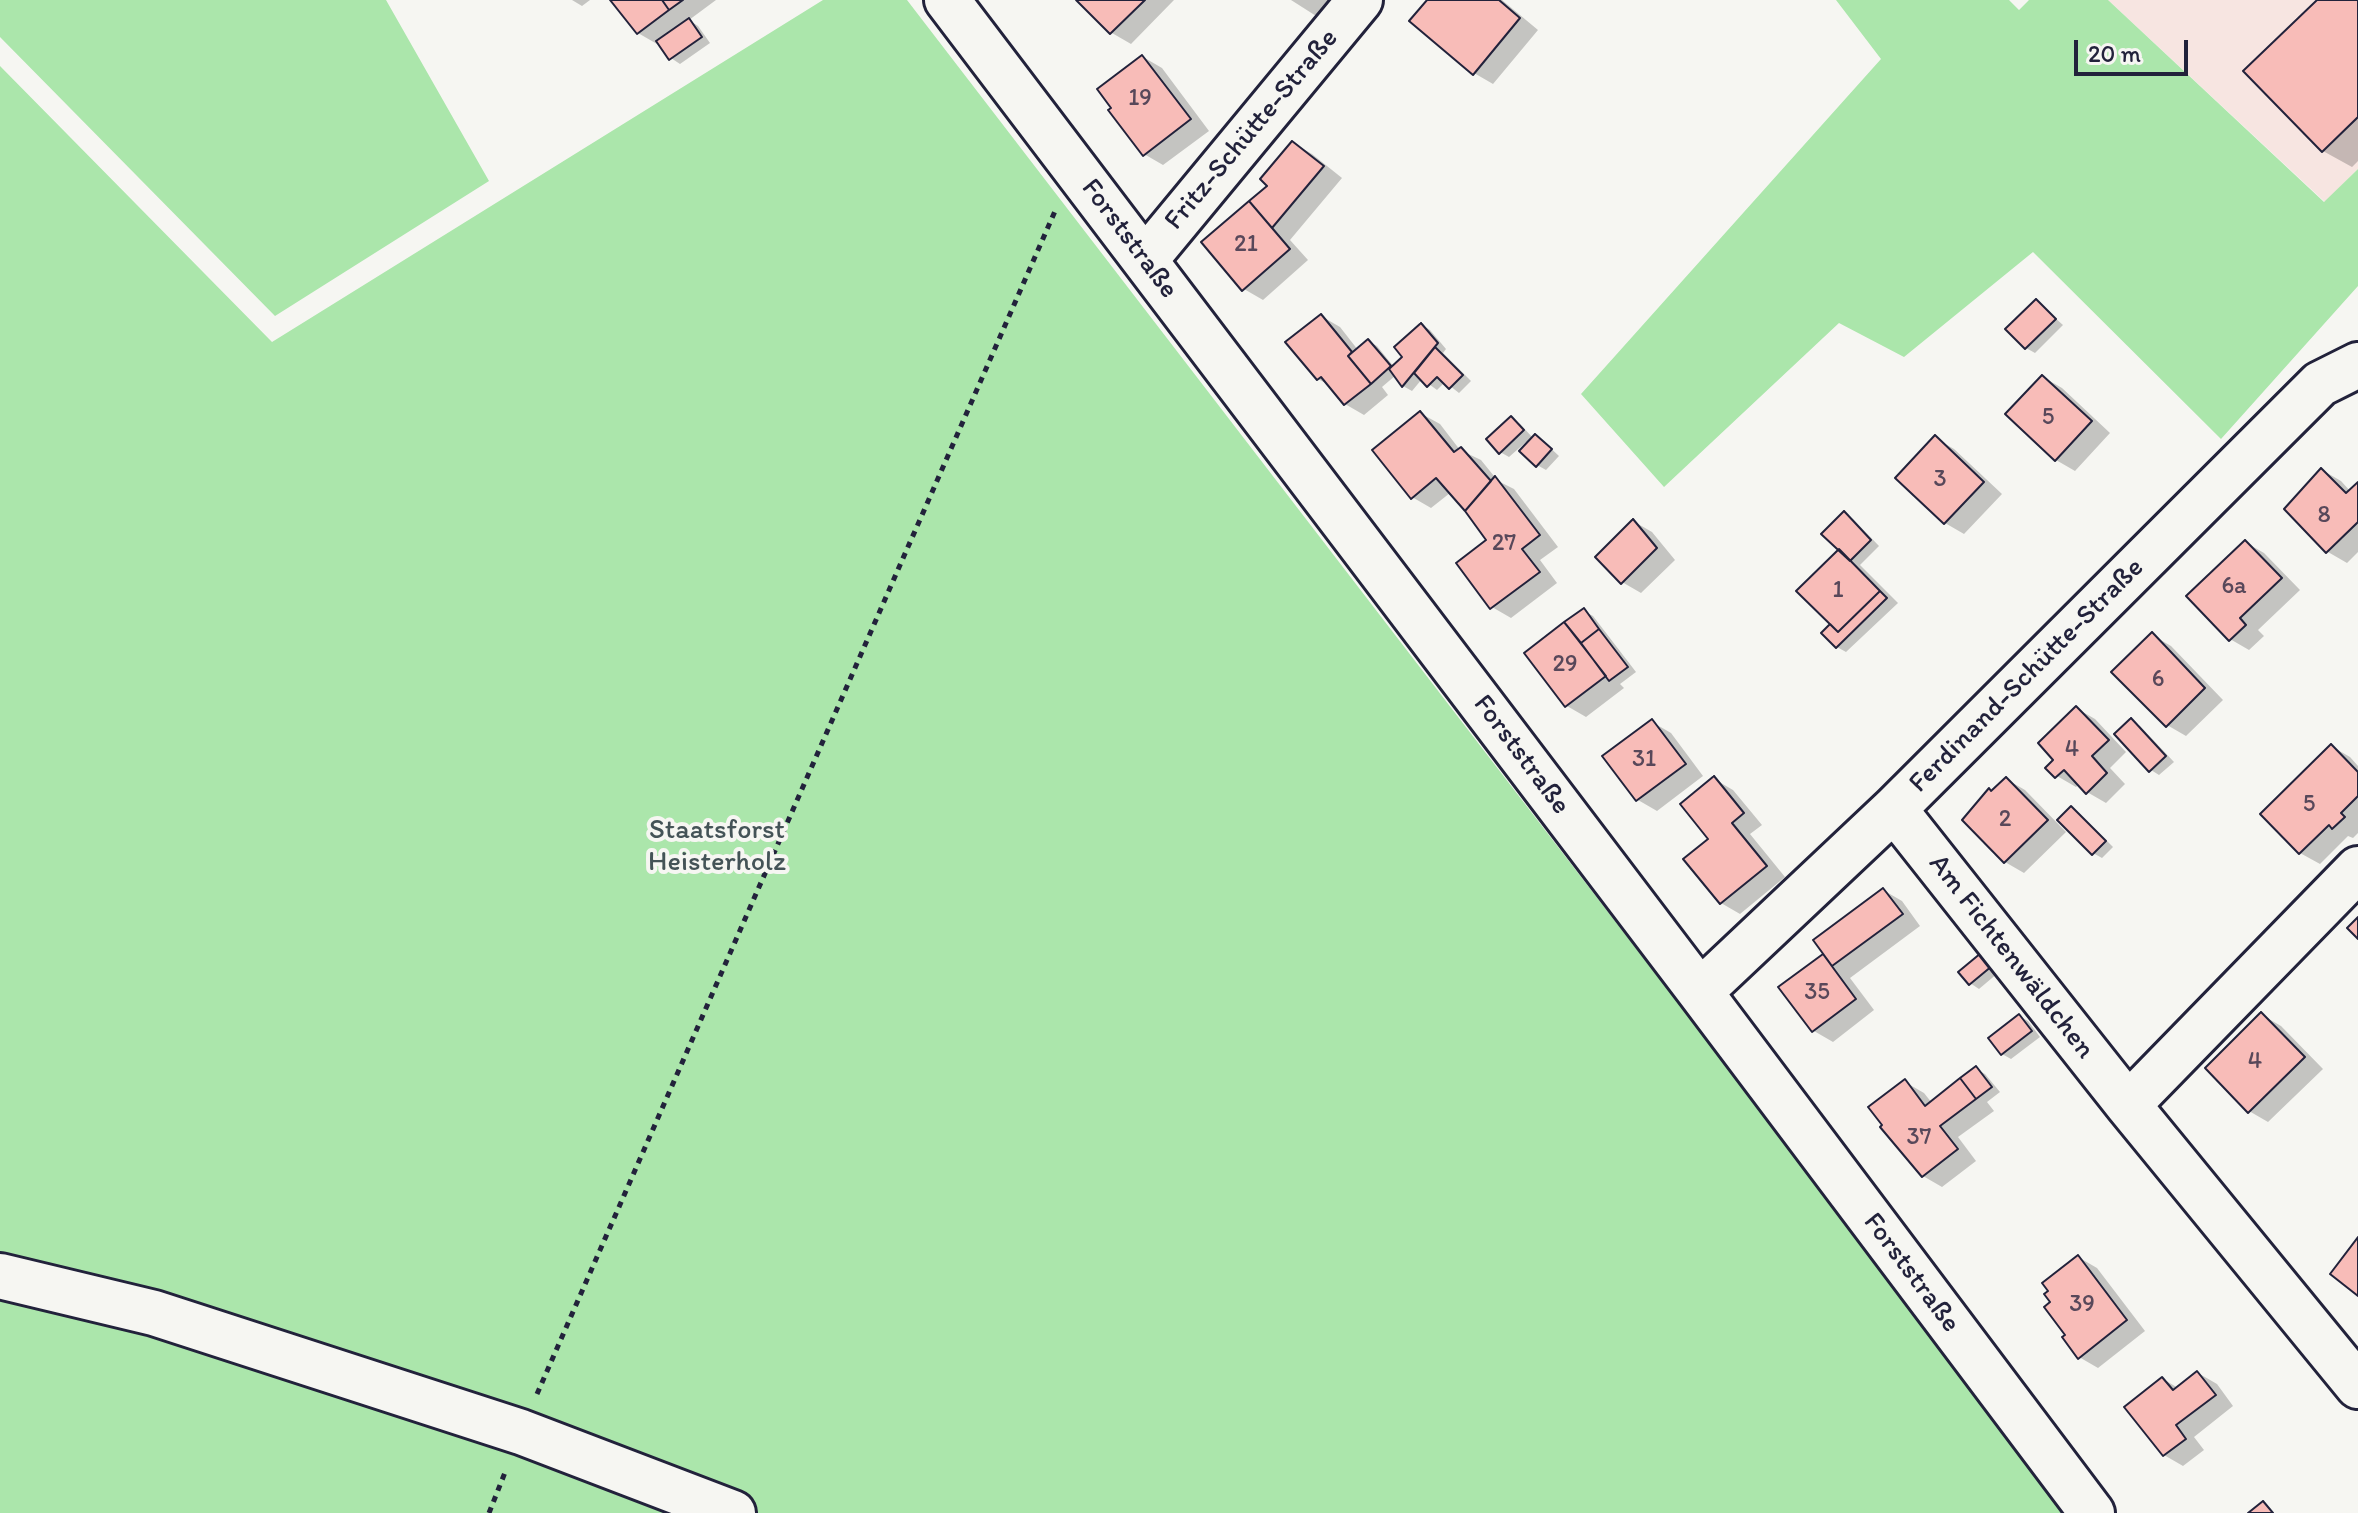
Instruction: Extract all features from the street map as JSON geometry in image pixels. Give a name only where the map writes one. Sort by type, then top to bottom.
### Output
[{"type":"street","name":"Forststraße","points":[[947,0],[2092,1513]]},
{"type":"street","name":"Fritz-Schütte-Straße","points":[[1145,260],[1360,0]]},
{"type":"street","name":"Ferdinand-Schütte-Straße","points":[[1700,992],[1894,809],[2302,401],[2320,384],[2357,365]]},
{"type":"street","name":"Am Fichtenwäldchen","points":[[1894,809],[2128,1105],[2358,1386]]},
{"type":"street","points":[[2128,1105],[2358,869]]},
{"type":"street","points":[[0,1276],[154,1313],[521,1432],[733,1513]]},
{"type":"path","points":[[489,1513],[521,1432],[1074,167]]},
{"type":"shaded area","points":[[2108,0],[2358,0],[2358,169],[2325,202]]},
{"type":"green space","points":[[0,0],[386,0],[489,181],[275,316],[0,37]]},
{"type":"green space","name":"Staatsforst Heisterholz","points":[[823,0],[907,0],[2070,1513],[0,1513],[0,66],[272,342]]},
{"type":"green space","points":[[1836,0],[2009,0],[2019,10],[2029,0],[2108,0],[2324,202],[2358,169],[2358,286],[2221,439],[2033,252],[1904,357],[1839,323],[1664,487],[1581,394],[1881,59]]},
{"type":"building","points":[[610,0],[662,0],[669,10],[637,34]]},
{"type":"building","points":[[662,0],[683,0],[669,10]]},
{"type":"building","points":[[1076,0],[1145,0],[1110,34]]},
{"type":"building","points":[[1427,0],[1499,0],[1520,18],[1473,75],[1409,21]]},
{"type":"building","points":[[2317,0],[2358,0],[2358,117],[2322,152],[2243,71]]},
{"type":"building","points":[[689,18],[702,37],[669,60],[656,41]]},
{"type":"building","points":[[1142,55],[1191,119],[1143,156],[1108,110],[1111,108],[1097,89]]},
{"type":"building","points":[[1292,141],[1324,166],[1272,228],[1249,201],[1267,186],[1260,179]]},
{"type":"building","points":[[1249,201],[1290,249],[1242,291],[1201,242]]},
{"type":"building","points":[[2036,299],[2056,319],[2025,349],[2005,329]]},
{"type":"building","points":[[1321,314],[1352,352],[1348,356],[1371,384],[1344,405],[1321,377],[1317,380],[1285,342]]},
{"type":"building","points":[[1421,323],[1438,343],[1402,387],[1389,369],[1402,357],[1394,347]]},
{"type":"building","points":[[1368,339],[1391,366],[1371,384],[1348,356]]},
{"type":"building","points":[[1435,347],[1463,375],[1449,389],[1437,377],[1427,387],[1414,373]]},
{"type":"building","points":[[2042,375],[2092,421],[2055,461],[2005,414]]},
{"type":"building","points":[[1420,411],[1454,452],[1461,447],[1491,481],[1465,511],[1436,478],[1411,499],[1372,450]]},
{"type":"building","points":[[1511,416],[1524,430],[1499,454],[1486,439]]},
{"type":"building","points":[[1535,434],[1552,449],[1536,467],[1519,451]]},
{"type":"building","points":[[1935,435],[1984,482],[1944,524],[1895,478]]},
{"type":"building","points":[[2321,468],[2346,493],[2358,482],[2358,522],[2326,553],[2284,509]]},
{"type":"building","points":[[1495,476],[1540,535],[1522,549],[1540,572],[1490,609],[1456,563],[1486,540],[1465,511]]},
{"type":"building","points":[[1844,511],[1871,540],[1850,561],[1821,534]]},
{"type":"building","points":[[1633,519],[1657,548],[1621,584],[1595,557]]},
{"type":"building","points":[[2245,540],[2282,578],[2240,618],[2246,625],[2229,641],[2186,596]]},
{"type":"building","points":[[1839,549],[1880,591],[1838,632],[1796,591]]},
{"type":"building","points":[[1880,591],[1887,598],[1836,648],[1821,633],[1830,624],[1838,632]]},
{"type":"building","points":[[1584,608],[1599,629],[1581,643],[1564,622]]},
{"type":"building","points":[[1564,622],[1606,676],[1565,707],[1524,653]]},
{"type":"building","points":[[1599,629],[1628,667],[1609,681],[1581,643]]},
{"type":"building","points":[[2152,632],[2205,688],[2166,727],[2111,672]]},
{"type":"building","points":[[2076,706],[2109,740],[2092,756],[2107,773],[2086,794],[2064,770],[2055,778],[2045,768],[2053,760],[2038,743]]},
{"type":"building","points":[[2131,718],[2166,756],[2149,772],[2114,734]]},
{"type":"building","points":[[1652,719],[1686,764],[1636,801],[1602,756]]},
{"type":"building","points":[[2331,744],[2358,772],[2358,796],[2341,813],[2345,817],[2332,829],[2329,825],[2299,854],[2260,814]]},
{"type":"building","points":[[1714,776],[1744,813],[1732,823],[1767,866],[1720,904],[1683,859],[1708,839],[1680,804]]},
{"type":"building","points":[[2006,777],[2048,820],[2004,863],[1962,820],[1989,788],[1991,791]]},
{"type":"building","points":[[2071,806],[2106,841],[2092,855],[2057,820]]},
{"type":"building","points":[[1883,888],[1903,914],[1832,966],[1813,940]]},
{"type":"building","points":[[2358,917],[2358,939],[2347,928]]},
{"type":"building","points":[[1987,948],[1998,961],[1969,985],[1958,972]]},
{"type":"building","points":[[1823,954],[1856,999],[1812,1032],[1778,987]]},
{"type":"building","points":[[2261,1012],[2305,1057],[2248,1113],[2205,1068]]},
{"type":"building","points":[[2019,1014],[2032,1031],[2001,1055],[1988,1038]]},
{"type":"building","points":[[1976,1066],[1992,1087],[1976,1099],[1960,1078]]},
{"type":"building","points":[[1960,1078],[1976,1099],[1940,1126],[1958,1149],[1922,1177],[1880,1127],[1882,1125],[1868,1107],[1905,1079],[1925,1106]]},
{"type":"building","points":[[2358,1237],[2358,1296],[2330,1274]]},
{"type":"building","points":[[2078,1255],[2127,1320],[2078,1359],[2044,1307],[2050,1302],[2044,1294],[2048,1291],[2042,1283]]},
{"type":"building","points":[[2197,1371],[2216,1395],[2176,1425],[2186,1439],[2163,1456],[2124,1407],[2162,1377],[2173,1390]]},
{"type":"building","points":[[2263,1501],[2273,1513],[2248,1513]]}]
